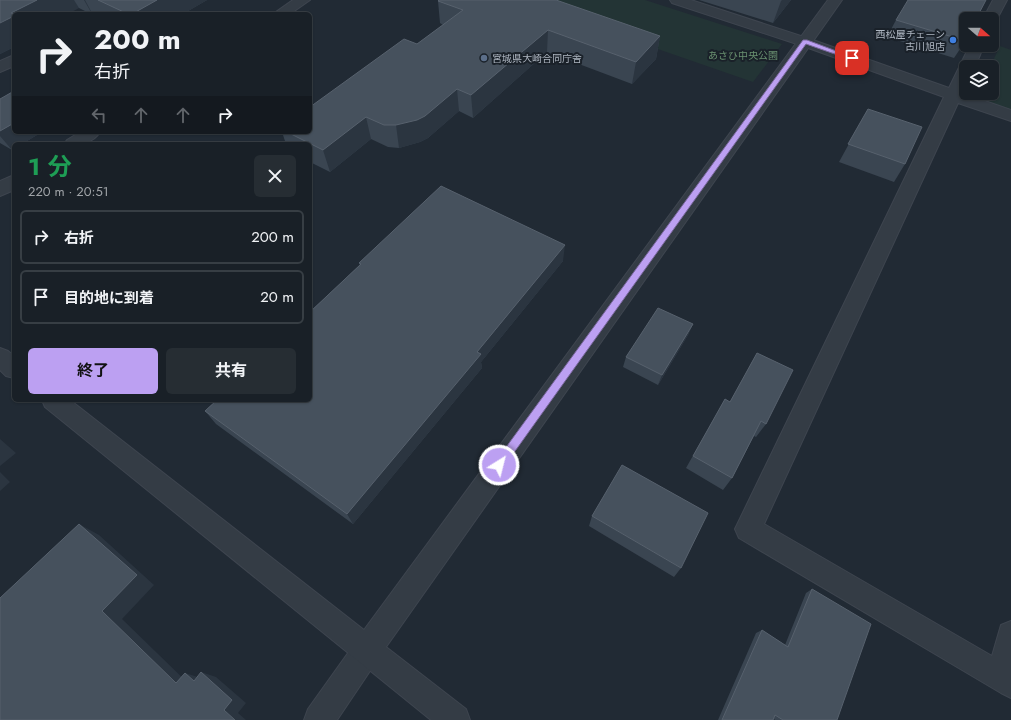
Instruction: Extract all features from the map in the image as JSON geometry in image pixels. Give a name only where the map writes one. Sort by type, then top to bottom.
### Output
[{"type":"street","points":[[283,12],[303,0]]},
{"type":"street","points":[[677,0],[805,42],[1011,116]]},
{"type":"street","points":[[319,720],[426,565],[835,0]]},
{"type":"street","points":[[994,12],[1000,0]]},
{"type":"street","points":[[0,67],[12,61]]},
{"type":"street","points":[[959,83],[748,529],[1006,680],[1011,635]]},
{"type":"street","points":[[76,142],[89,134]]},
{"type":"street","points":[[0,190],[12,182]]},
{"type":"street","points":[[0,357],[12,366]]},
{"type":"street","points":[[56,402],[454,720]]},
{"type":"green space","name":"あさひ中央公園","points":[[516,0],[645,0],[782,44],[753,82]]},
{"type":"green space","points":[[1000,46],[1011,50],[1011,111],[980,100],[999,100],[999,60],[993,60],[997,52],[999,52]]},
{"type":"building","points":[[0,0],[37,0],[12,12],[12,17],[0,23]]},
{"type":"building","points":[[98,0],[157,0],[136,12],[124,12]]},
{"type":"building","points":[[556,0],[660,36],[636,62],[548,30],[471,95],[457,89],[425,116],[417,120],[396,125],[384,125],[366,117],[323,150],[312,144],[312,142],[307,142],[291,134],[312,134],[312,106],[404,39],[417,44],[463,10],[438,1]]},
{"type":"building","points":[[908,0],[986,0],[980,12],[959,12],[959,39],[896,20]]},
{"type":"building","points":[[12,92],[12,124],[0,131],[0,99]]},
{"type":"building","points":[[868,109],[922,127],[905,164],[848,144]]},
{"type":"building","points":[[441,186],[565,245],[477,352],[481,354],[347,514],[205,411],[215,402],[312,402],[312,310],[361,264],[359,263]]},
{"type":"building","points":[[658,308],[693,324],[662,375],[626,357]]},
{"type":"building","points":[[757,353],[793,370],[766,424],[761,421],[732,478],[693,456],[725,399],[730,402]]},
{"type":"building","points":[[622,465],[708,513],[681,568],[592,516]]},
{"type":"building","points":[[79,524],[137,575],[102,611],[176,683],[185,673],[194,681],[201,672],[232,700],[224,710],[235,720],[0,720],[0,598]]},
{"type":"building","points":[[812,589],[871,624],[837,720],[783,720],[775,715],[773,720],[722,720],[762,630],[788,647]]},
{"type":"place","name":"西松屋チェーン 古川旭店","points":[[953,40]]},
{"type":"place","name":"宮城県大崎合同庁舎","points":[[484,58]]},
{"type":"route","points":[[499,465],[805,42],[852,58]]}]
